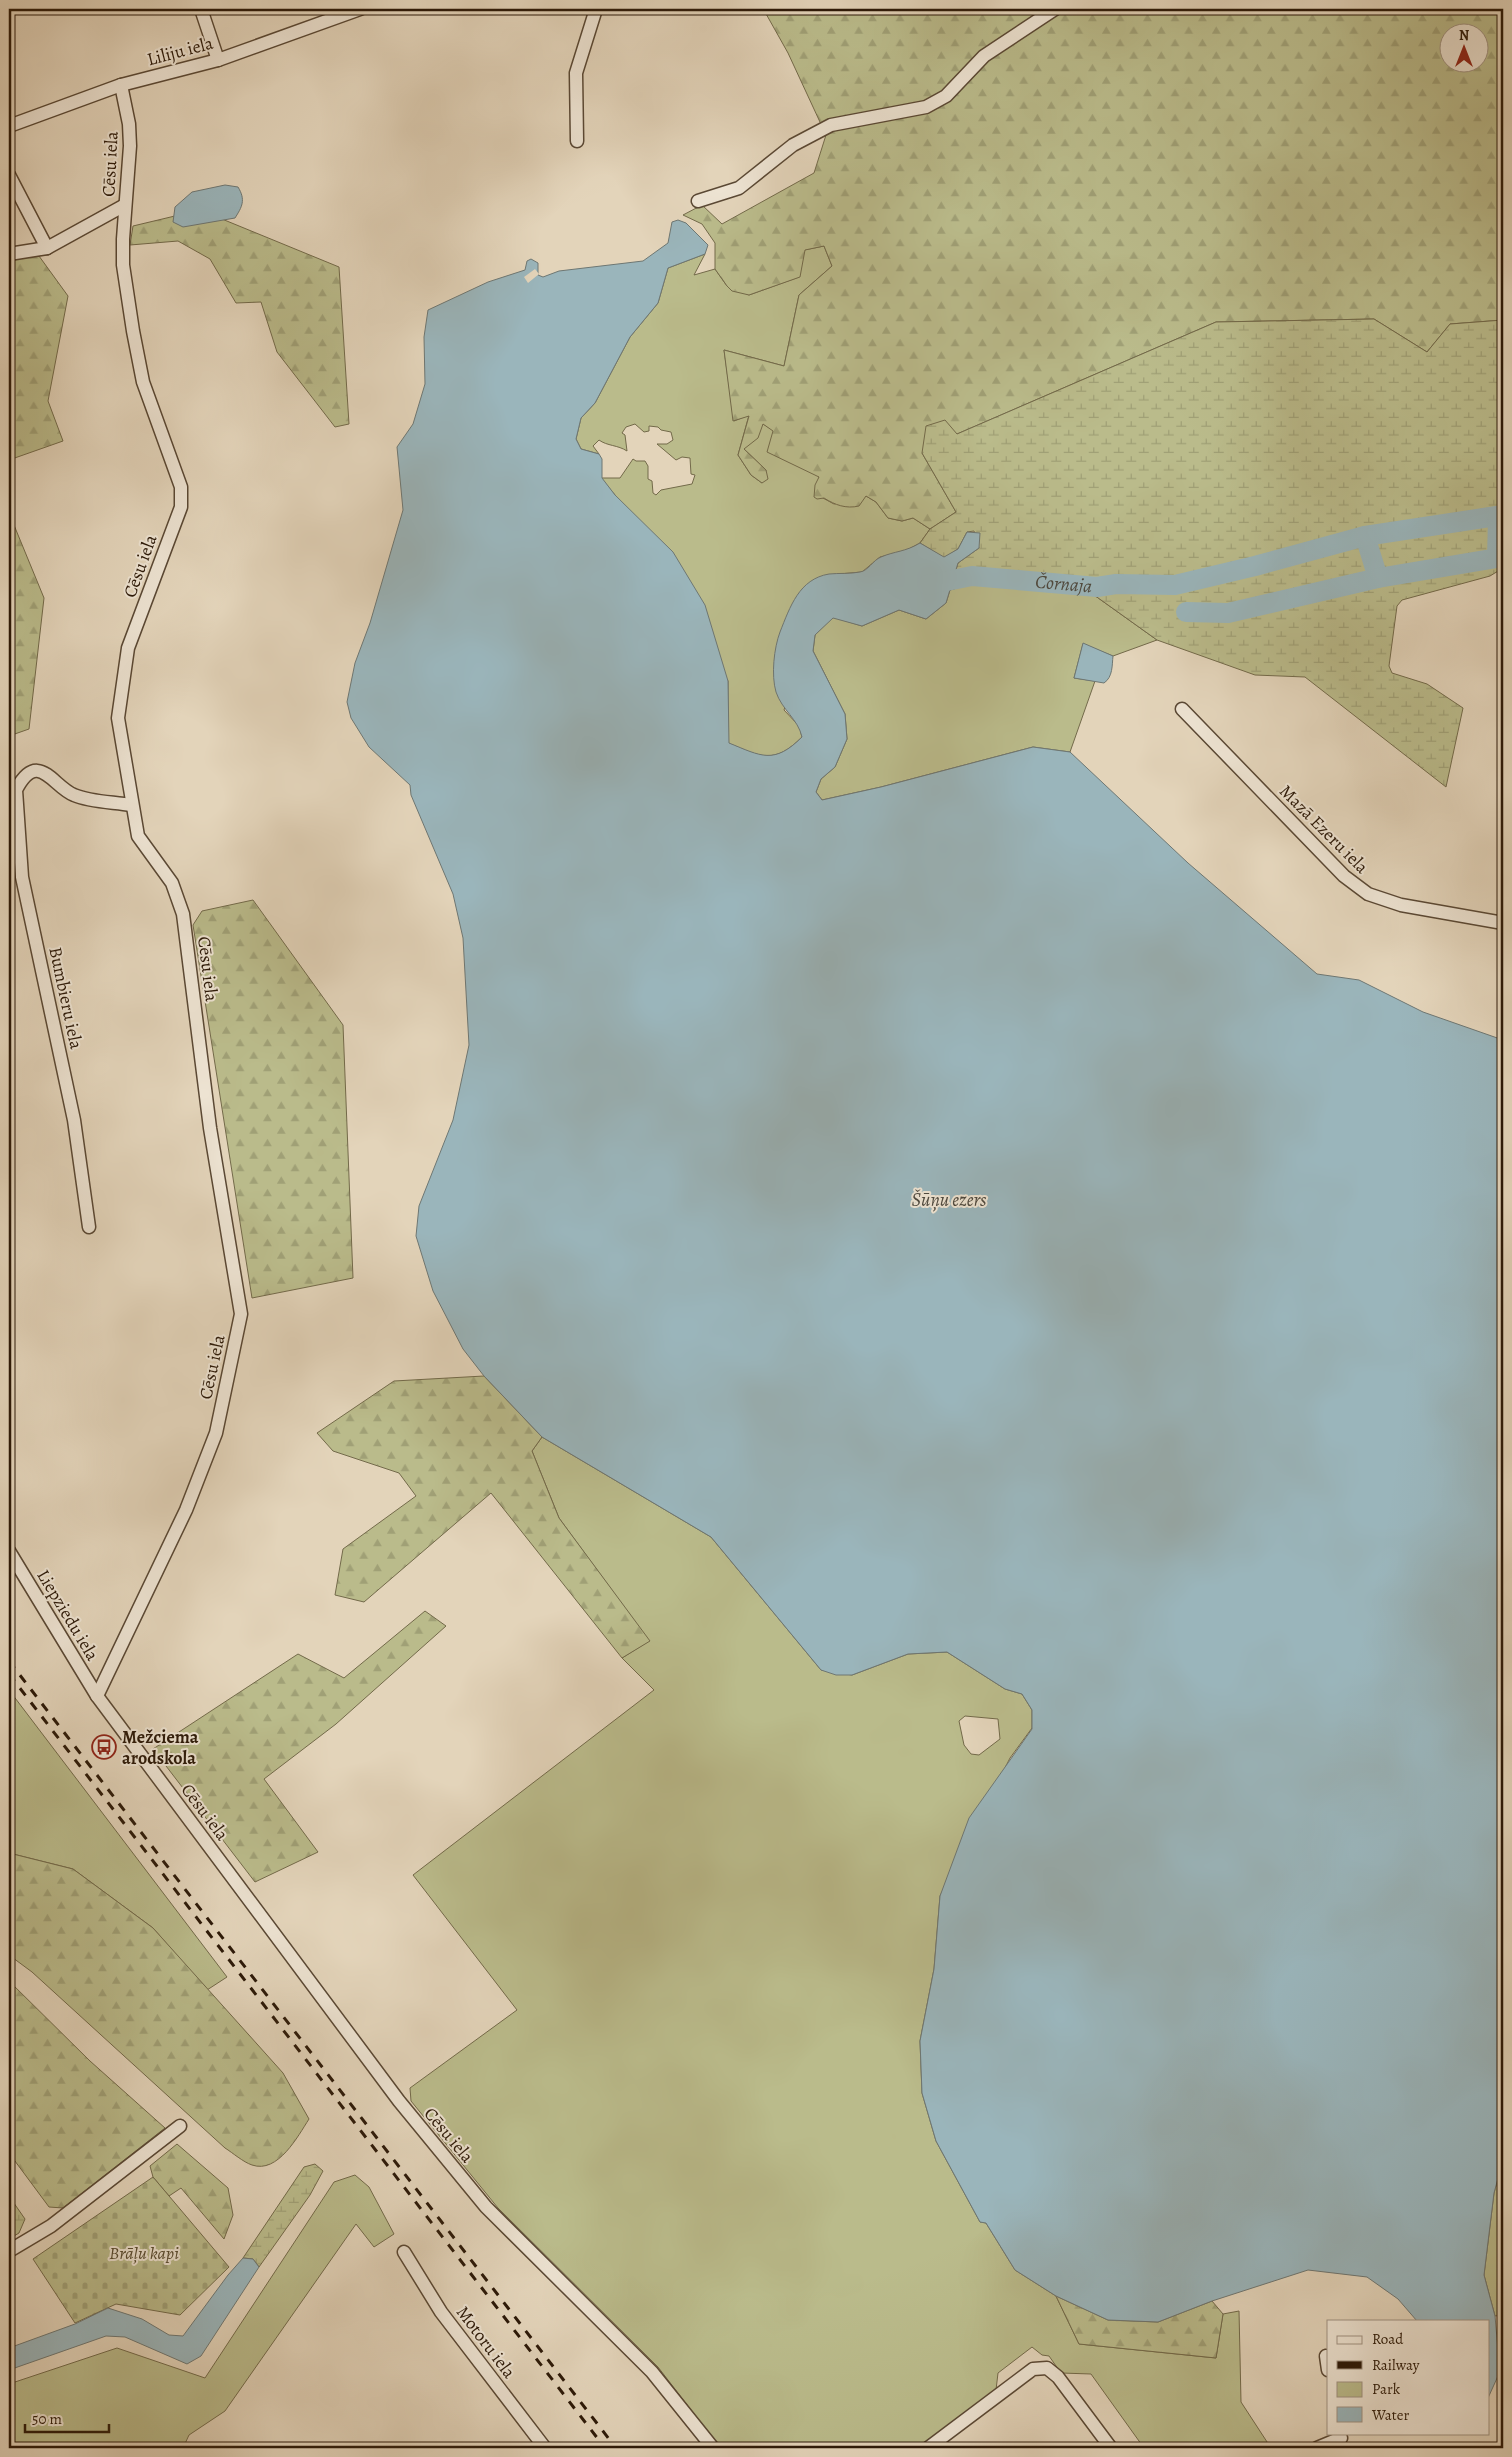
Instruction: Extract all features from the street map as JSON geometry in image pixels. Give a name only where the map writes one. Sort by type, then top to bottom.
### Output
[{"type":"street","points":[[201,9],[218,60]]},
{"type":"street","name":"Liliju iela","points":[[9,126],[121,85],[218,60],[360,9]]},
{"type":"street","points":[[577,141],[576,72],[596,9]]},
{"type":"street","points":[[698,201],[739,188],[792,144],[831,125],[926,106],[946,96],[984,56],[1055,9]]},
{"type":"street","name":"Cēsu iela","points":[[121,85],[129,124],[130,146],[123,265],[133,331],[144,382],[181,487],[181,507],[128,648],[118,718],[131,805],[138,836],[172,883],[183,914],[210,1128],[242,1314],[216,1432],[186,1510],[97,1696],[399,2101],[486,2207],[652,2372],[713,2448]]},
{"type":"street","points":[[9,175],[47,248]]},
{"type":"street","points":[[9,254],[47,248],[126,205]]},
{"type":"street","name":"Mazā Ezeru iela","points":[[1182,709],[1344,876],[1368,894],[1401,904],[1503,923]]},
{"type":"street","name":"Bumbieru iela","points":[[90,1227],[74,1120],[22,877],[16,790],[22,777],[35,772],[50,775],[73,795],[131,805]]},
{"type":"street","name":"Liepziedu iela","points":[[9,1551],[97,1696]]},
{"type":"street","points":[[9,2251],[51,2226],[180,2126]]},
{"type":"street","name":"Motoru iela","points":[[404,2252],[441,2312],[545,2448]]},
{"type":"street","points":[[1326,2356],[1327,2363]]},
{"type":"street","points":[[928,2448],[1033,2369],[1047,2368],[1058,2377],[1111,2448]]},
{"type":"street","points":[[1317,2448],[1342,2440]]},
{"type":"green space","points":[[780,9],[1503,9],[1503,320],[1450,324],[1427,352],[1374,319],[1216,322],[957,434],[922,453],[956,512],[930,529],[913,518],[902,521],[888,518],[876,502],[866,496],[859,506],[854,507],[841,506],[824,498],[817,499],[814,497],[815,485],[819,477],[767,452],[773,431],[763,424],[758,438],[744,449],[766,470],[768,479],[762,483],[751,475],[738,455],[749,416],[733,421],[724,350],[784,366],[799,295],[832,266],[824,246],[805,250],[800,277],[749,295],[732,291],[715,269],[715,243],[702,224],[683,215],[702,205],[722,224],[814,173],[826,135],[788,53],[765,12]]},
{"type":"green space","points":[[200,210],[339,267],[349,424],[335,427],[277,352],[261,302],[236,303],[210,259],[178,241],[130,245],[133,226]]},
{"type":"green space","points":[[824,246],[832,266],[799,295],[784,366],[724,350],[734,421],[749,415],[738,455],[751,475],[762,483],[766,470],[744,449],[763,424],[773,430],[819,477],[821,497],[834,504],[863,499],[866,496],[876,502],[888,518],[902,521],[913,518],[930,529],[920,543],[905,551],[880,557],[862,572],[827,575],[784,710],[799,726],[802,737],[783,752],[767,756],[750,752],[728,743],[728,681],[615,495],[601,478],[620,478],[633,459],[645,461],[648,466],[648,479],[652,481],[653,493],[656,495],[661,490],[692,484],[695,475],[691,474],[690,458],[682,457],[676,460],[657,444],[667,444],[673,440],[671,432],[661,430],[658,427],[649,426],[649,431],[644,432],[635,424],[626,427],[622,433],[625,435],[627,451],[599,440],[593,446],[599,454],[581,449],[576,439],[581,418],[595,403],[630,337],[658,303],[668,268],[705,254],[694,275],[715,269],[727,286],[749,295],[799,277],[804,250]]},
{"type":"green space","points":[[39,256],[68,296],[48,401],[63,441],[9,460],[9,259]]},
{"type":"green space","points":[[1374,319],[1427,352],[1450,324],[1503,320],[1503,568],[1490,576],[1402,600],[1397,606],[1389,666],[1392,673],[1427,684],[1463,708],[1446,787],[1305,677],[1255,675],[1157,640],[1094,595],[977,582],[950,590],[958,563],[979,548],[974,531],[967,532],[958,549],[944,558],[920,543],[930,529],[956,512],[922,453],[926,426],[945,420],[957,434],[1216,322]]},
{"type":"green space","points":[[9,513],[44,598],[29,729],[9,736]]},
{"type":"green space","points":[[977,582],[1094,595],[1157,640],[1113,656],[1083,644],[1074,678],[1095,681],[1070,752],[1033,747],[881,787],[822,800],[816,792],[821,779],[835,767],[847,739],[845,714],[813,651],[815,635],[833,617],[862,626],[899,610],[926,619],[946,603],[950,590]]},
{"type":"green space","points":[[253,900],[343,1025],[353,1278],[252,1298],[193,925],[202,911]]},
{"type":"green space","points":[[484,1376],[542,1437],[532,1451],[559,1518],[650,1641],[622,1658],[491,1493],[364,1602],[335,1595],[343,1549],[416,1496],[399,1473],[333,1451],[317,1433],[394,1381]]},
{"type":"green space","points":[[542,1437],[711,1537],[821,1670],[852,1675],[908,1654],[947,1652],[1005,1689],[1022,1694],[1032,1710],[1032,1728],[1010,1758],[940,1896],[934,1969],[920,2041],[922,2093],[936,2141],[980,2222],[986,2223],[1015,2270],[1056,2296],[1079,2344],[1216,2358],[1223,2314],[1239,2311],[1241,2402],[1271,2448],[1144,2448],[1091,2374],[1061,2373],[1049,2356],[1042,2355],[1032,2347],[998,2373],[996,2390],[918,2448],[720,2448],[658,2367],[498,2208],[411,2101],[410,2088],[517,2010],[413,1875],[654,1690],[622,1658],[649,1641],[559,1518],[532,1451]],"holes":[[[965,1716],[998,1719],[1000,1739],[979,1755],[971,1754],[964,1745],[959,1721]]]},
{"type":"green space","points":[[425,1611],[446,1626],[336,1724],[264,1779],[318,1852],[255,1882],[153,1749],[298,1654],[344,1678]]},
{"type":"green space","points":[[9,1690],[227,1977],[207,1990],[153,1928],[73,1869],[9,1853]]},
{"type":"green space","points":[[9,1853],[73,1869],[153,1928],[283,2073],[309,2119],[293,2143],[279,2159],[261,2166],[252,2165],[225,2148],[32,1972],[9,1955]]},
{"type":"green space","points":[[9,1981],[90,2061],[165,2128],[63,2208],[49,2207],[9,2153]]},
{"type":"green space","points":[[177,2144],[228,2188],[233,2215],[224,2239],[181,2188],[169,2196],[153,2177],[150,2166]]},
{"type":"green space","points":[[1503,2160],[1503,2315],[1495,2316],[1484,2275],[1494,2193]]},
{"type":"green space","points":[[315,2164],[323,2171],[310,2195],[259,2267],[253,2259],[243,2258],[304,2167]]},
{"type":"green space","points":[[355,2175],[369,2187],[394,2234],[374,2247],[356,2224],[225,2411],[189,2435],[183,2448],[9,2448],[9,2384],[117,2348],[205,2378],[334,2182]]},
{"type":"green space","name":"Brāļu kapi","points":[[153,2177],[229,2267],[180,2315],[116,2304],[75,2323],[33,2259]]},
{"type":"green space","points":[[9,2196],[25,2219],[19,2233],[9,2239]]},
{"type":"green space","points":[[1056,2296],[1108,2320],[1158,2322],[1212,2301],[1223,2314],[1216,2358],[1079,2344]]},
{"type":"water","points":[[225,185],[238,187],[242,196],[241,207],[235,218],[183,227],[173,222],[175,207],[192,192]]},
{"type":"water","name":"Šūņu ezers","points":[[678,220],[686,223],[708,245],[705,254],[668,268],[658,303],[630,337],[595,403],[581,418],[576,439],[581,449],[599,454],[602,459],[602,478],[615,495],[673,552],[705,605],[728,681],[729,743],[759,754],[775,755],[792,746],[802,737],[797,725],[776,692],[774,685],[774,662],[778,638],[792,604],[803,588],[810,582],[829,574],[863,571],[881,557],[920,543],[944,557],[958,549],[967,532],[980,533],[979,548],[958,563],[946,603],[926,619],[899,610],[862,626],[833,618],[815,635],[813,651],[845,714],[847,739],[835,767],[821,779],[816,792],[822,800],[881,787],[1033,747],[1070,752],[1188,863],[1317,974],[1359,980],[1423,1012],[1503,1040],[1503,2160],[1494,2193],[1484,2275],[1495,2316],[1499,2361],[1498,2376],[1490,2394],[1490,2320],[1416,2320],[1398,2299],[1367,2277],[1308,2270],[1212,2301],[1158,2322],[1108,2320],[1056,2296],[1015,2270],[986,2223],[980,2222],[936,2141],[922,2093],[920,2041],[934,1969],[940,1896],[969,1818],[1032,1729],[1032,1710],[1022,1694],[1005,1689],[947,1652],[908,1654],[852,1675],[836,1675],[821,1670],[711,1537],[542,1437],[484,1376],[463,1349],[433,1291],[416,1236],[419,1206],[453,1120],[469,1045],[463,938],[453,894],[411,795],[410,785],[369,747],[351,718],[347,702],[355,663],[370,623],[403,510],[397,447],[413,424],[425,384],[424,337],[428,310],[488,282],[525,270],[527,261],[531,259],[538,263],[538,275],[543,277],[559,271],[643,261],[668,243],[672,222]]},
{"type":"water","points":[[1083,643],[1113,656],[1111,674],[1104,683],[1074,678]]},
{"type":"water","points":[[243,2258],[253,2259],[259,2267],[201,2356],[187,2364],[125,2337],[106,2336],[9,2370],[9,2348],[75,2324],[108,2308],[142,2319],[169,2335],[183,2336],[228,2275]]},
{"type":"pier","points":[[535,269],[539,274],[528,283],[524,277]]},
{"type":"waterway","name":"Čornaja","points":[[927,585],[972,576],[1097,587],[1116,584],[1175,585],[1255,566],[1365,536],[1503,515]]},
{"type":"waterway","points":[[1186,612],[1228,613],[1378,578],[1497,558],[1498,517]]},
{"type":"waterway","points":[[1365,536],[1378,578]]},
{"type":"railway","points":[[9,1661],[616,2448]]},
{"type":"railway","points":[[9,1674],[605,2448]]},
{"type":"place","name":"Mežciema arodskola","points":[[104,1747]]}]
